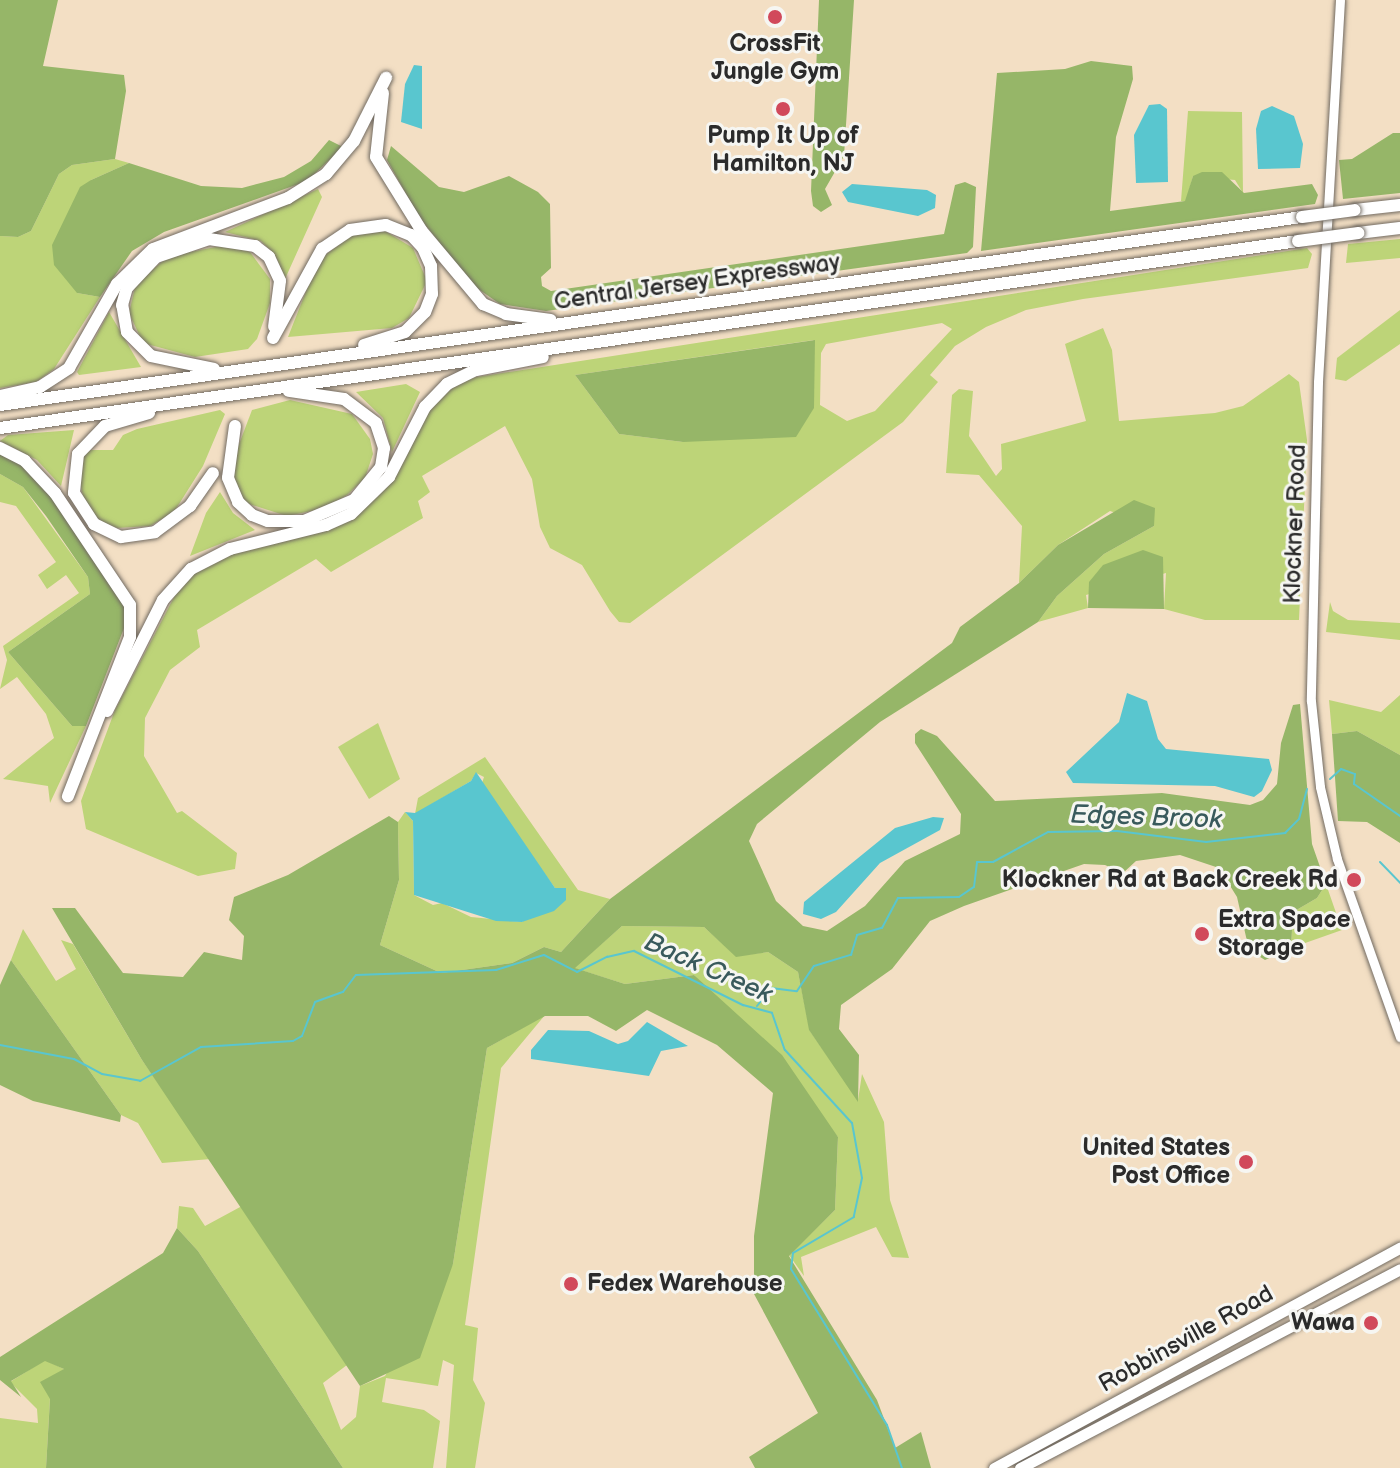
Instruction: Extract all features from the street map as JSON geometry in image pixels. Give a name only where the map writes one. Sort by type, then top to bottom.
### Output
[{"type":"highway","points":[[0,396],[40,387],[69,368],[117,284],[153,249],[288,198],[326,174],[354,141],[387,76],[375,136],[379,166],[474,297],[506,314],[542,319],[693,305]]},
{"type":"highway","name":"Central Jersey Expressway","points":[[0,405],[1400,205]]},
{"type":"highway","points":[[233,371],[166,361],[131,339],[122,315],[124,297],[150,261],[194,241],[222,239],[255,246],[269,257],[280,281],[273,338],[315,257],[340,235],[376,224],[396,227],[418,241],[431,266],[433,284],[429,303],[414,326],[388,340],[278,364]]},
{"type":"highway","name":"Central Jersey Expressway","points":[[0,428],[1400,228]]},
{"type":"highway","points":[[107,711],[163,600],[179,580],[225,550],[326,525],[361,506],[389,477],[425,407],[447,384],[476,370],[696,328]]},
{"type":"highway","points":[[235,426],[227,469],[230,487],[244,509],[260,519],[290,522],[331,513],[361,495],[378,475],[383,439],[361,408],[329,396],[254,391]]},
{"type":"highway","points":[[199,399],[97,430],[78,454],[74,493],[86,517],[102,530],[141,537],[181,515],[213,473]]},
{"type":"highway","points":[[0,448],[25,461],[55,493],[122,587],[130,605],[126,648],[68,796]]},
{"type":"highway","name":"Robbinsville Road","points":[[994,1468],[1400,1248]]},
{"type":"highway","name":"Robbinsville Road","points":[[1020,1468],[1400,1269]]},
{"type":"highway","points":[[1154,1396],[1187,1372],[1192,1362]]},
{"type":"main road","name":"Klockner Road","points":[[1340,0],[1318,382],[1311,701],[1320,787],[1337,859],[1400,1037]]},
{"type":"green space","points":[[0,0],[58,0],[43,66],[124,75],[126,91],[115,159],[72,165],[59,174],[31,231],[18,237],[0,236]]},
{"type":"green space","points":[[819,0],[854,0],[844,156],[825,189],[832,205],[821,212],[813,206],[811,191]]},
{"type":"green space","points":[[1091,61],[1132,66],[1133,79],[1116,137],[1110,211],[1185,201],[1193,176],[1202,172],[1222,172],[1244,193],[1312,184],[1318,195],[1315,204],[981,251],[997,73],[1065,69]]},
{"type":"green space","points":[[1188,111],[1242,112],[1243,193],[1235,180],[1193,176],[1186,201],[1181,201]]},
{"type":"green space","points":[[1393,133],[1400,133],[1400,193],[1343,199],[1339,160],[1352,159]]},
{"type":"green space","points":[[329,140],[343,147],[307,181],[164,232],[132,251],[100,297],[77,293],[54,265],[52,245],[80,187],[91,180],[129,163],[201,186],[242,188],[284,177],[311,161]]},
{"type":"green space","points":[[391,146],[439,187],[464,192],[509,176],[538,192],[550,204],[551,268],[541,277],[542,286],[551,291],[944,234],[955,185],[965,182],[976,187],[973,247],[967,253],[546,311],[500,304],[474,286],[419,217],[387,160]]},
{"type":"green space","points":[[115,159],[129,163],[91,180],[77,293],[100,297],[54,369],[36,382],[0,388],[0,236],[18,237],[31,231],[59,174],[72,165]]},
{"type":"green space","points":[[318,189],[322,197],[285,279],[275,255],[261,241],[225,232]]},
{"type":"green space","points":[[385,231],[413,248],[427,281],[409,318],[392,328],[288,337],[318,261],[351,235]]},
{"type":"green space","points":[[1400,239],[1400,258],[1346,263],[1348,244]]},
{"type":"green space","points":[[226,245],[250,252],[270,279],[270,303],[257,339],[248,349],[195,357],[143,343],[129,313],[136,283],[169,256]]},
{"type":"green space","points":[[1307,248],[1312,254],[1308,268],[1083,299],[1026,310],[986,327],[955,346],[930,375],[938,382],[903,422],[630,623],[619,622],[582,565],[550,548],[540,527],[532,479],[505,426],[422,476],[430,492],[418,501],[423,518],[331,572],[316,559],[197,630],[200,647],[170,670],[145,718],[144,756],[177,813],[182,811],[237,853],[235,869],[198,876],[86,829],[81,801],[115,710],[183,580],[233,553],[357,515],[396,475],[433,404],[464,379]],"holes":[[[942,323],[952,329],[875,411],[847,421],[820,405],[821,353],[826,344]],[[814,340],[683,442],[619,434],[575,375]]]},
{"type":"green space","points":[[1400,310],[1400,344],[1346,381],[1335,379],[1337,358]]},
{"type":"green space","points":[[109,312],[141,367],[79,375],[77,372]]},
{"type":"green space","points":[[1103,328],[1112,350],[1119,421],[1215,413],[1243,406],[1289,374],[1299,382],[1307,440],[1299,620],[1205,620],[1164,609],[1166,573],[1086,595],[1088,608],[1038,622],[1057,596],[1104,554],[1154,526],[1110,511],[1058,545],[1019,583],[1022,526],[979,475],[946,473],[952,395],[959,389],[973,391],[969,436],[996,476],[1002,469],[1001,444],[1086,421],[1065,344]]},
{"type":"green space","points":[[815,340],[814,408],[796,437],[683,442],[619,434],[575,375]]},
{"type":"green space","points":[[406,384],[420,392],[392,452],[383,418],[356,392]]},
{"type":"green space","points":[[290,400],[352,414],[370,439],[373,454],[365,478],[347,495],[326,508],[287,516],[246,503],[238,495],[230,468],[252,410]]},
{"type":"green space","points":[[220,410],[225,414],[203,466],[174,512],[150,526],[117,528],[99,521],[85,505],[79,478],[83,455],[90,450],[113,450],[123,435],[137,429]]},
{"type":"green space","points":[[74,430],[61,486],[37,460],[0,441],[8,435]]},
{"type":"green space","points":[[0,451],[28,468],[87,541],[123,600],[126,623],[86,726],[72,726],[8,652],[90,594],[88,577],[46,516],[23,487],[0,474]]},
{"type":"green space","points":[[0,474],[23,487],[88,577],[90,594],[8,652],[72,726],[86,726],[50,803],[48,786],[3,779],[54,738],[46,714],[17,677],[0,689],[7,660],[3,646],[79,593],[66,575],[47,589],[38,575],[56,562],[16,506],[0,502]]},
{"type":"green space","points":[[220,492],[233,513],[255,530],[190,556],[206,513]]},
{"type":"green space","points":[[1134,500],[1155,508],[1154,526],[1104,554],[1057,596],[1038,622],[880,722],[757,824],[749,841],[776,901],[803,926],[827,931],[865,906],[905,861],[960,834],[961,814],[915,743],[915,734],[921,729],[937,736],[995,801],[1162,793],[1250,805],[1263,800],[1277,784],[1281,743],[1293,705],[1300,704],[1312,844],[1326,884],[1317,898],[1293,912],[1291,948],[1265,960],[1249,950],[1237,897],[1219,868],[1180,855],[1136,861],[1123,873],[1105,865],[1084,864],[964,906],[930,921],[892,969],[841,1005],[839,1029],[859,1055],[858,1102],[809,1030],[798,972],[768,952],[736,957],[704,927],[622,926],[575,968],[625,984],[694,975],[782,1055],[838,1137],[835,1210],[789,1256],[877,1400],[895,1448],[921,1432],[931,1468],[755,1468],[749,1457],[818,1413],[754,1294],[754,1236],[773,1093],[717,1045],[647,1010],[616,1031],[588,1016],[545,1016],[487,1048],[453,1264],[420,1358],[360,1386],[142,1060],[52,908],[75,908],[123,973],[183,977],[204,952],[242,960],[244,936],[229,920],[234,897],[288,875],[389,816],[398,822],[399,880],[380,945],[441,973],[512,963],[544,947],[561,952],[610,899],[952,643],[960,627],[1019,583],[1058,545]]},
{"type":"green space","points":[[1143,550],[1163,557],[1164,609],[1088,608],[1089,582],[1103,565]]},
{"type":"green space","points":[[1330,602],[1333,611],[1348,620],[1400,623],[1400,640],[1326,632]]},
{"type":"green space","points":[[1400,695],[1400,755],[1357,731],[1332,734],[1329,700],[1381,712]]},
{"type":"green space","points":[[378,723],[400,779],[369,799],[338,747]]},
{"type":"green space","points":[[1357,731],[1400,755],[1400,843],[1367,822],[1338,821],[1332,734]]},
{"type":"green space","points":[[485,757],[578,890],[610,899],[561,952],[544,947],[512,963],[441,973],[380,945],[399,880],[398,822],[405,812],[413,821],[414,895],[433,905],[442,903],[471,917],[522,922],[566,888],[555,888],[481,786],[484,777],[476,773],[471,781],[415,814],[418,798]]},
{"type":"green space","points":[[1326,884],[1342,930],[1291,948],[1293,912],[1317,898]]},
{"type":"green space","points":[[622,926],[704,927],[736,956],[768,952],[798,972],[810,1031],[858,1100],[862,1074],[884,1122],[890,1200],[909,1258],[892,1257],[876,1227],[801,1257],[804,1276],[789,1255],[835,1210],[838,1137],[694,975],[625,984],[574,968]]},
{"type":"green space","points":[[23,929],[56,981],[76,969],[61,940],[73,944],[142,1060],[211,1159],[162,1163],[138,1123],[121,1115],[11,960]]},
{"type":"green space","points":[[11,960],[121,1115],[120,1122],[33,1101],[0,1085],[0,985]]},
{"type":"green space","points":[[545,1015],[501,1068],[465,1325],[478,1328],[473,1380],[485,1403],[475,1468],[446,1468],[454,1365],[443,1360],[438,1386],[386,1378],[382,1402],[424,1410],[440,1421],[433,1468],[343,1468],[198,1251],[177,1228],[179,1206],[193,1208],[205,1226],[242,1206],[347,1365],[323,1383],[341,1430],[356,1417],[360,1386],[385,1376],[453,1264],[487,1048]]},
{"type":"green space","points":[[177,1228],[198,1251],[343,1468],[46,1468],[50,1399],[40,1382],[64,1369],[45,1361],[11,1381],[21,1397],[0,1380],[0,1357],[163,1253]]},
{"type":"green space","points":[[45,1360],[64,1369],[50,1398],[46,1468],[0,1468],[0,1418],[38,1423],[37,1409],[10,1382]]},
{"type":"water","points":[[414,65],[422,66],[422,129],[401,122],[405,84]]},
{"type":"water","points":[[1160,104],[1167,109],[1168,182],[1136,183],[1134,135],[1149,105]]},
{"type":"water","points":[[1272,106],[1294,116],[1303,144],[1300,168],[1258,169],[1256,129],[1261,111]]},
{"type":"water","points":[[852,184],[927,190],[936,195],[935,208],[918,216],[848,202],[842,192]]},
{"type":"water","points":[[1127,693],[1147,701],[1158,739],[1166,749],[1269,759],[1272,770],[1262,791],[1254,797],[1215,786],[1073,783],[1066,772],[1119,722]]},
{"type":"water","points":[[476,772],[555,888],[566,888],[566,900],[554,911],[522,922],[496,921],[414,895],[413,821],[405,812],[415,813],[471,781]]},
{"type":"water","points":[[933,817],[944,818],[940,830],[880,863],[836,912],[821,919],[803,914],[804,902],[895,828]]},
{"type":"water","points":[[647,1022],[688,1046],[661,1051],[649,1076],[531,1059],[531,1050],[548,1030],[589,1031],[618,1044],[628,1041]]},
{"type":"waterway","name":"Edges Brook","points":[[1330,779],[1341,769],[1355,774],[1354,784],[1400,816]]},
{"type":"waterway","name":"Edges Brook","points":[[757,1006],[771,988],[797,991],[814,966],[851,955],[857,935],[882,928],[898,898],[959,897],[974,887],[977,862],[993,862],[1048,832],[1117,831],[1206,842],[1285,833],[1299,819],[1307,789]]},
{"type":"waterway","points":[[1380,862],[1400,883]]},
{"type":"waterway","name":"Back Creek","points":[[0,1045],[74,1059],[102,1074],[140,1081],[201,1047],[293,1041],[302,1036],[315,1002],[343,992],[356,975],[496,970],[544,955],[577,972],[607,957],[634,951],[743,1005],[772,1013],[785,1050],[852,1123],[862,1178],[854,1217],[793,1253],[791,1269],[887,1425],[902,1468]]},
{"type":"place","name":"CrossFit Jungle Gym","points":[[775,17]]},
{"type":"place","name":"Pump It Up of Hamilton, NJ","points":[[783,109]]},
{"type":"place","name":"Klockner Rd at Back Creek Rd","points":[[1354,880]]},
{"type":"place","name":"Extra Space Storage","points":[[1202,934]]},
{"type":"place","name":"United States Post Office","points":[[1246,1162]]},
{"type":"place","name":"Fedex Warehouse","points":[[571,1284]]},
{"type":"place","name":"Wawa","points":[[1371,1323]]}]
